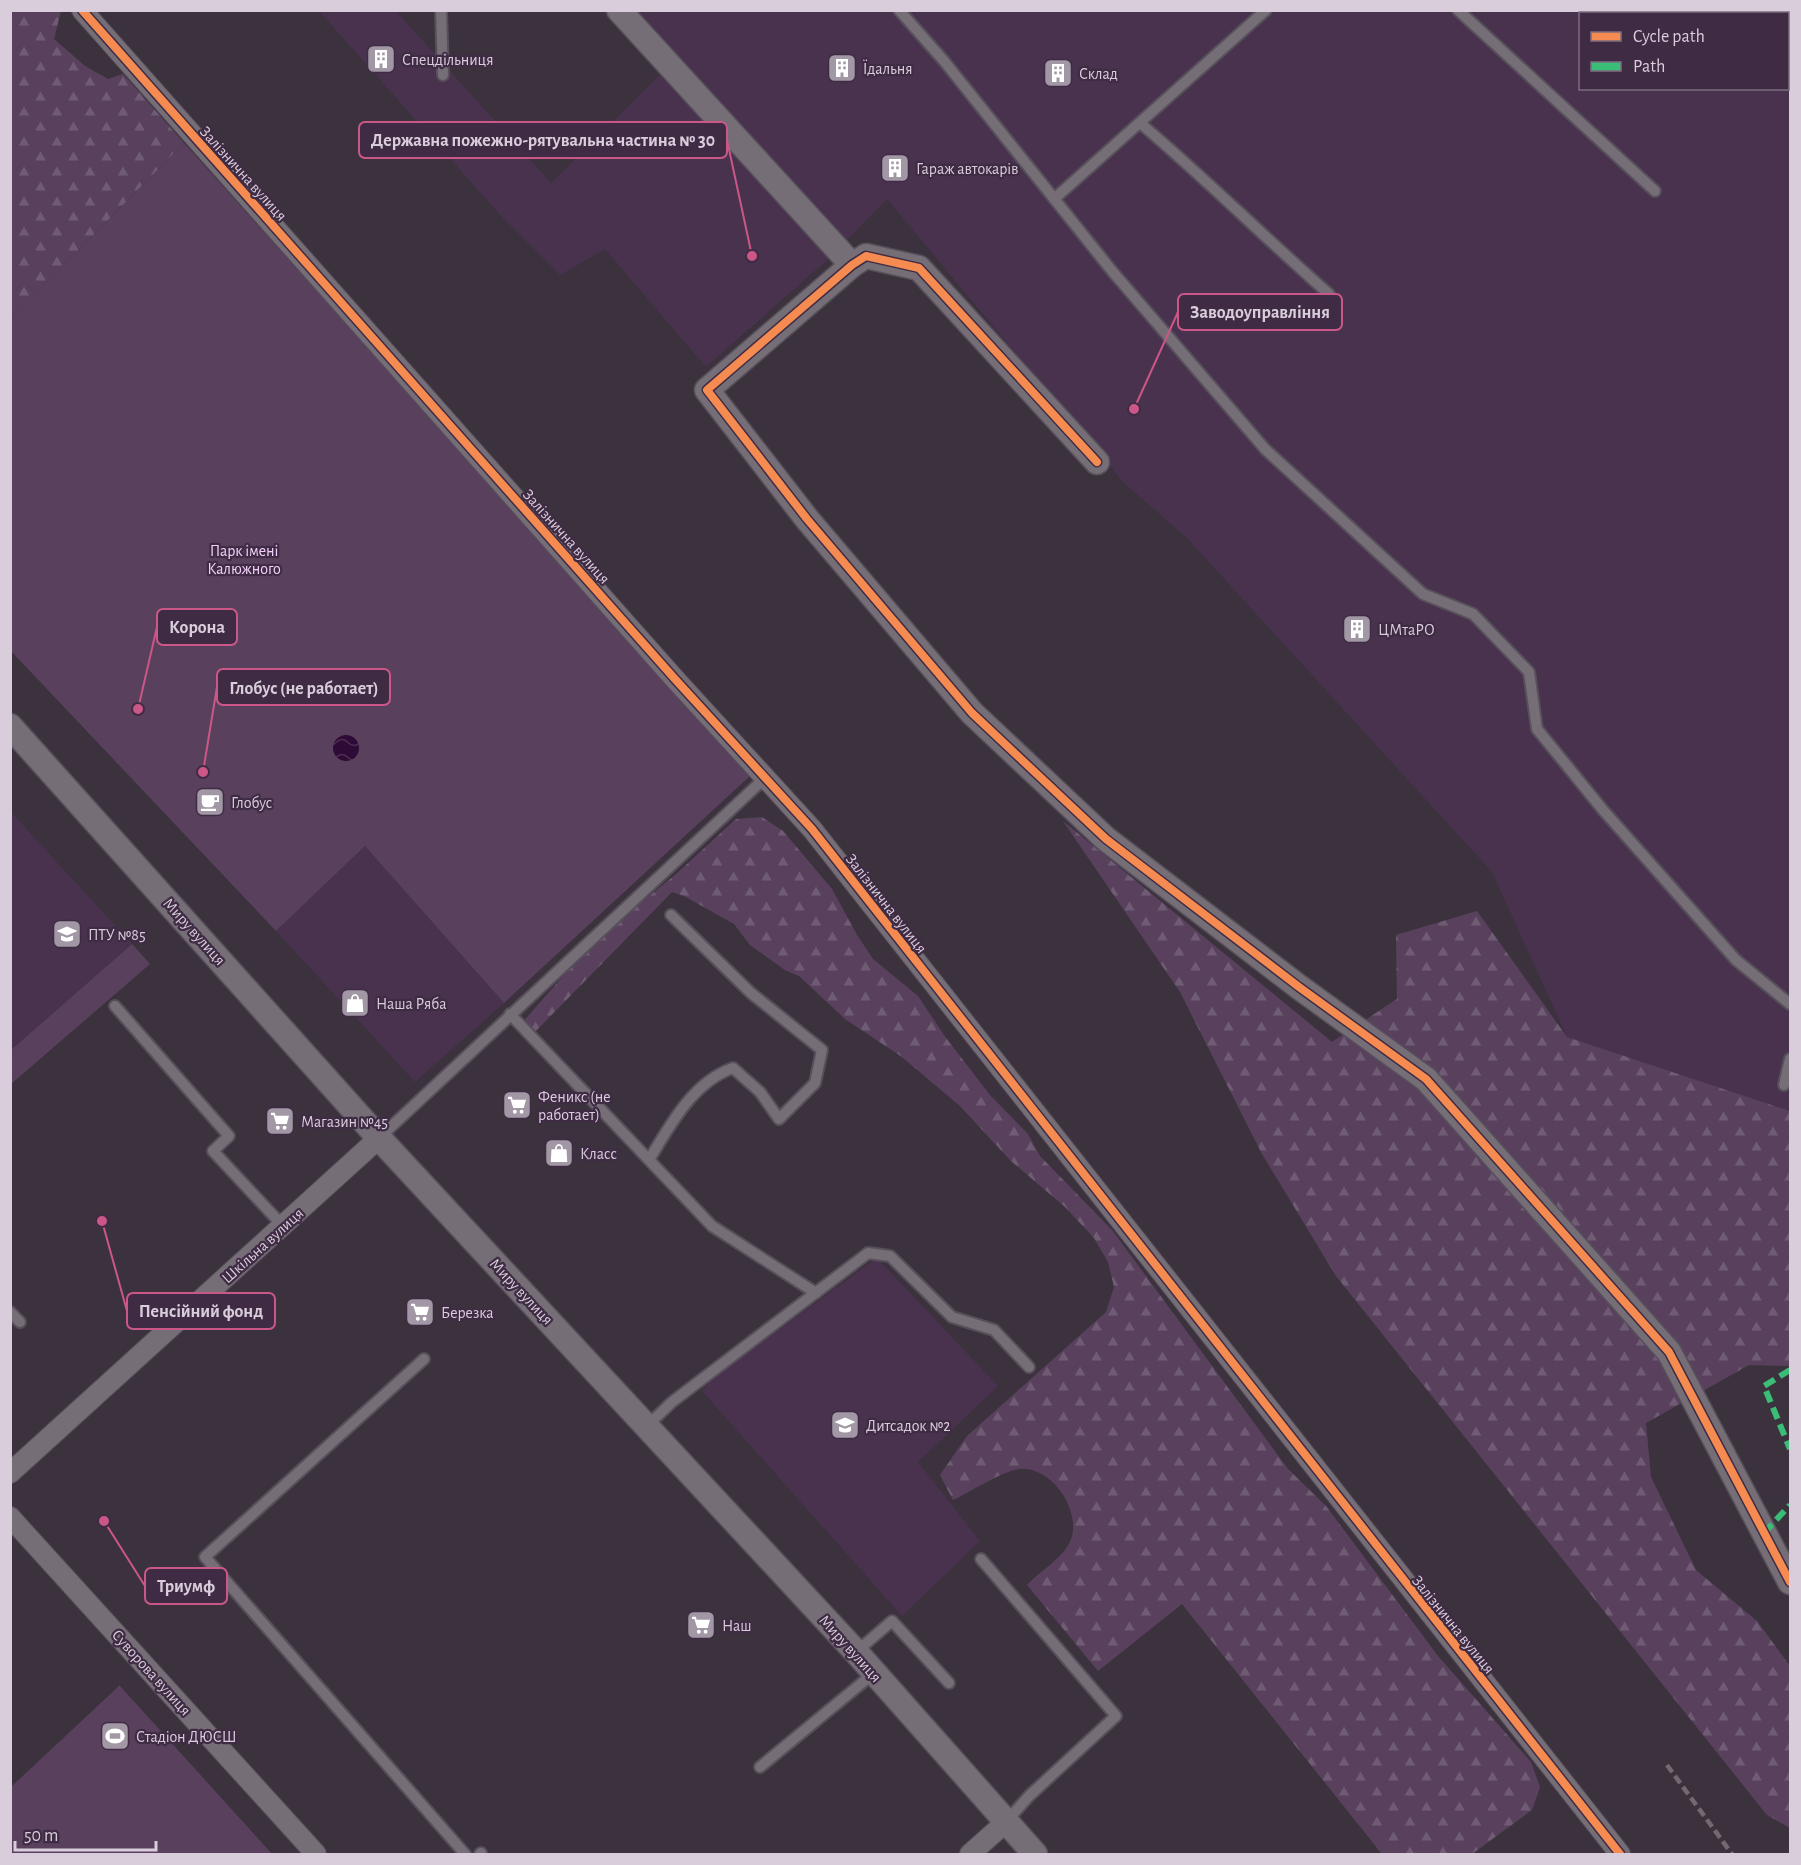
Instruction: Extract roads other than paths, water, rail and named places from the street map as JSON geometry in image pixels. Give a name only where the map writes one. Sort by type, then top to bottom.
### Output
[{"type":"street","name":"Залізнична вулиця","points":[[82,10],[819,838],[1620,1854]]},
{"type":"street","points":[[619,10],[852,265]]},
{"type":"street","points":[[1097,462],[919,268],[866,256],[852,265],[708,390],[807,519],[972,713],[1106,839],[1299,987],[1426,1079],[1669,1352],[1791,1582]]},
{"type":"street","name":"Миру вулиця","points":[[10,726],[380,1138],[856,1652],[1035,1854]]},
{"type":"street","name":"Шкільна вулиця","points":[[10,1473],[380,1138]]},
{"type":"street","name":"Суворова вулиця","points":[[10,1517],[316,1854]]},
{"type":"street","points":[[970,1854],[1006,1822]]},
{"type":"lane","points":[[441,10],[443,75]]},
{"type":"lane","points":[[899,10],[944,61],[1112,271],[1265,449],[1424,594],[1473,614],[1529,672],[1537,729],[1603,810],[1736,960],[1791,1004]]},
{"type":"lane","points":[[1054,199],[1266,10]]},
{"type":"lane","points":[[1458,10],[1654,191]]},
{"type":"lane","points":[[1140,123],[1329,294]]},
{"type":"lane","points":[[380,1138],[765,778]]},
{"type":"lane","points":[[649,1160],[678,1112],[715,1074],[733,1068],[760,1092],[779,1119],[815,1083],[822,1050],[751,993],[671,915]]},
{"type":"lane","points":[[115,1006],[229,1136],[213,1151],[283,1226]]},
{"type":"lane","points":[[510,1014],[712,1226],[816,1293]]},
{"type":"lane","points":[[1784,1085],[1791,1059]]},
{"type":"lane","points":[[647,1426],[672,1402],[868,1253],[890,1256],[952,1317],[994,1330],[1029,1367]]},
{"type":"lane","points":[[10,1312],[20,1322]]},
{"type":"lane","points":[[424,1359],[205,1557],[465,1854]]},
{"type":"lane","points":[[981,1559],[1116,1716],[1029,1796],[1006,1822]]},
{"type":"lane","points":[[856,1652],[892,1621],[949,1683]]},
{"type":"lane","points":[[760,1767],[874,1673]]},
{"type":"water","points":[[346,735],[355,739],[359,748],[355,757],[346,761],[337,757],[333,748],[337,739]]},
{"type":"railway","points":[[1667,1765],[1732,1854]]},
{"type":"place","name":"Спецдільниця","points":[[381,59]]},
{"type":"place","name":"Їдальня","points":[[842,68]]},
{"type":"place","name":"Склад","points":[[1058,73]]},
{"type":"place","name":"Гараж автокарів","points":[[895,168]]},
{"type":"place","name":"Державна пожежно-рятувальна частина № 30","points":[[752,256]]},
{"type":"place","name":"Заводоуправління","points":[[1134,409]]},
{"type":"place","name":"ЦМтаРО","points":[[1357,629]]},
{"type":"place","name":"Корона","points":[[138,709]]},
{"type":"place","name":"Глобус (не работает)","points":[[203,772]]},
{"type":"place","name":"Глобус","points":[[210,802]]},
{"type":"place","name":"ПТУ №85","points":[[67,934]]},
{"type":"place","name":"Наша Ряба","points":[[355,1003]]},
{"type":"place","name":"Феникс (не работает)","points":[[517,1105]]},
{"type":"place","name":"Магазин №45","points":[[280,1121]]},
{"type":"place","name":"Класс","points":[[559,1153]]},
{"type":"place","name":"Пенсійний фонд","points":[[102,1221]]},
{"type":"place","name":"Березка","points":[[420,1312]]},
{"type":"place","name":"Дитсадок №2","points":[[845,1425]]},
{"type":"place","name":"Триумф","points":[[104,1521]]},
{"type":"place","name":"Наш","points":[[701,1625]]},
{"type":"place","name":"Стадіон ДЮСШ","points":[[115,1736]]},
{"type":"park label","name":"Парк імені Калюжного","points":[[244,559]]}]
